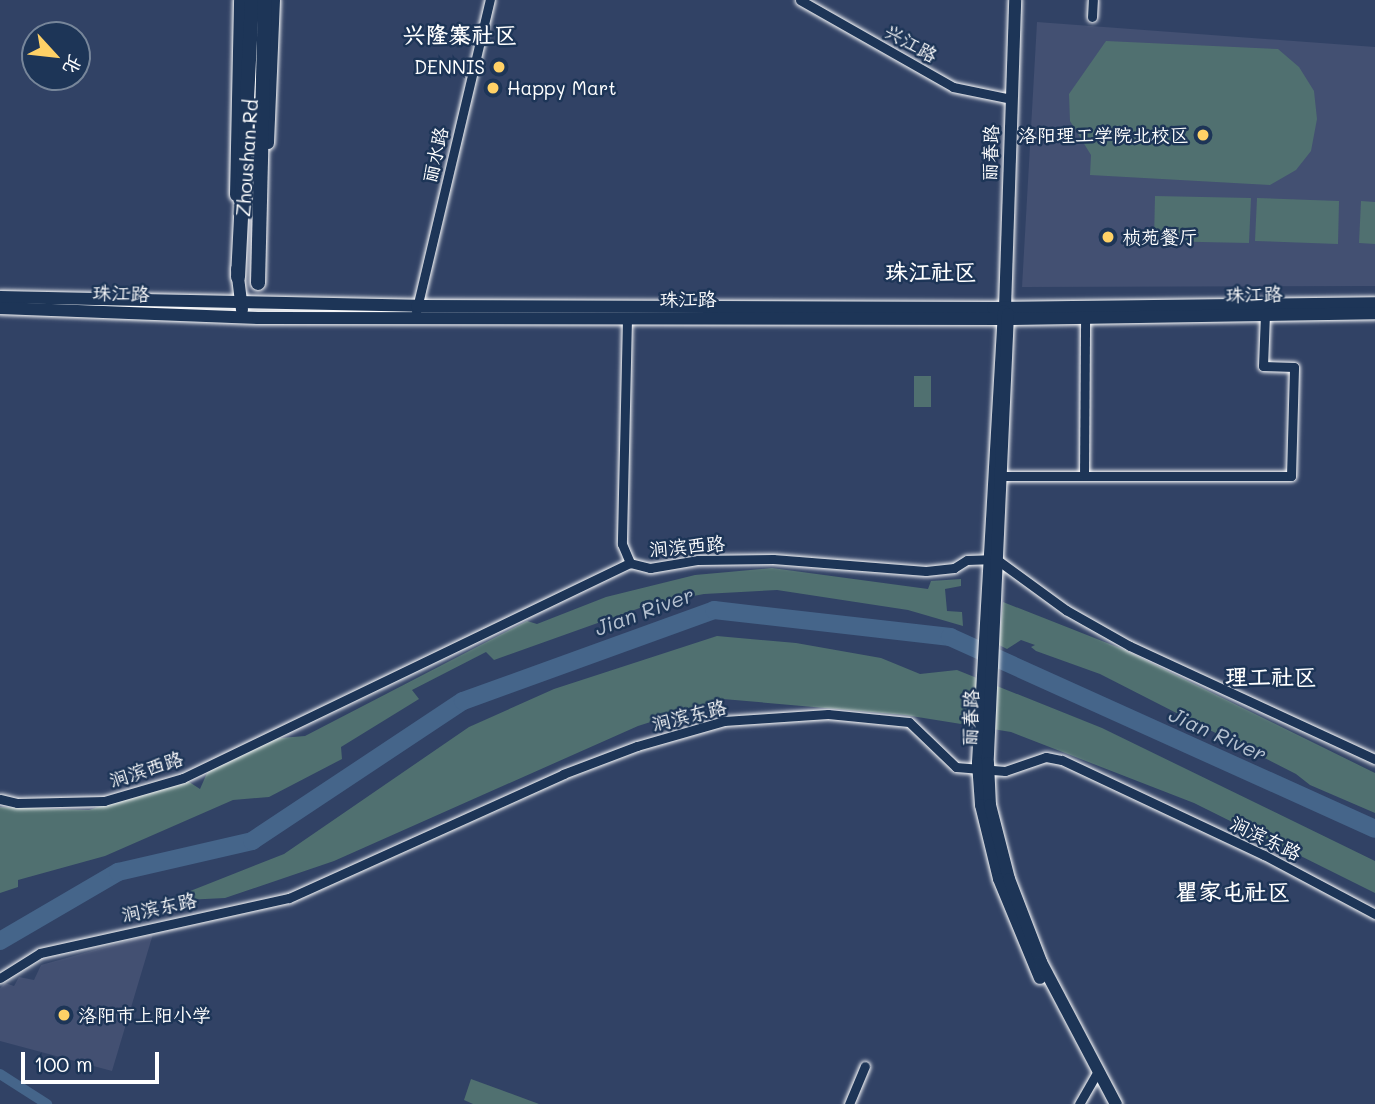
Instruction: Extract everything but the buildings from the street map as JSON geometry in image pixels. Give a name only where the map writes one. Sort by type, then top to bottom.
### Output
[{"type":"main road","name":"Zhoushan Rd","points":[[240,0],[235,126],[238,277],[242,311]]},
{"type":"main road","points":[[252,0],[258,283]]},
{"type":"main road","points":[[238,277],[265,0]]},
{"type":"main road","name":"Zhoushan Rd","points":[[258,318],[274,0]]},
{"type":"main road","name":"丽春路","points":[[991,560],[1001,477],[1015,0]]},
{"type":"main road","name":"珠江路","points":[[0,297],[242,311],[258,318],[416,312],[1006,315],[1085,319],[1265,313],[1375,313]]},
{"type":"main road","name":"珠江路","points":[[0,308],[242,311],[258,304],[627,318],[1006,315],[1375,303]]},
{"type":"main road","name":"丽春路","points":[[1006,315],[991,560],[984,767],[990,805],[1009,879],[1041,962],[1097,1075],[1116,1104]]},
{"type":"main road","name":"丽春路","points":[[1097,1075],[1107,1104]]},
{"type":"street","name":"丽水路","points":[[416,312],[490,0]]},
{"type":"street","name":"兴江路","points":[[800,0],[953,87],[1011,99]]},
{"type":"street","points":[[1092,17],[1093,0]]},
{"type":"street","points":[[1001,477],[1291,476],[1294,367],[1263,366],[1265,313]]},
{"type":"street","points":[[627,318],[622,544],[630,563]]},
{"type":"street","points":[[1084,476],[1085,319]]},
{"type":"street","name":"涧滨西路","points":[[0,799],[17,803],[104,801],[183,778],[630,563],[650,568],[698,560],[773,559],[926,571],[991,560]]},
{"type":"street","points":[[991,560],[1066,610],[1130,646],[1375,759]]},
{"type":"street","name":"涧滨东路","points":[[0,978],[40,953],[289,898],[563,774],[724,722],[828,714],[901,720],[922,730],[956,767],[984,767],[1005,771],[1046,757],[1062,760],[1264,855],[1375,914]]},
{"type":"street","points":[[849,1104],[865,1066]]},
{"type":"street","points":[[1079,1104],[1097,1075]]},
{"type":"shaded area","name":"洛阳理工学院北校区","points":[[1037,22],[1375,47],[1375,286],[1022,287]]},
{"type":"shaded area","name":"洛阳市上阳小学","points":[[153,934],[112,1071],[0,1041],[0,988],[5,983],[14,986],[19,977],[34,980],[41,965]]},
{"type":"green space","points":[[1106,41],[1278,49],[1299,67],[1314,91],[1317,119],[1311,151],[1296,170],[1270,185],[1090,175],[1091,155],[1070,121],[1069,94]]},
{"type":"green space","points":[[1155,196],[1251,198],[1249,243],[1154,241]]},
{"type":"green space","points":[[1257,198],[1339,201],[1338,244],[1255,241]]},
{"type":"green space","points":[[1361,201],[1375,202],[1375,244],[1359,243]]},
{"type":"green space","points":[[914,376],[931,376],[931,407],[914,407]]},
{"type":"green space","points":[[772,568],[928,589],[931,581],[961,579],[961,586],[945,589],[947,611],[962,612],[963,626],[908,610],[777,590],[704,594],[651,604],[494,660],[486,652],[412,690],[419,699],[341,747],[342,759],[269,797],[233,800],[105,856],[18,880],[18,887],[0,893],[0,807],[89,810],[183,778],[200,789],[207,773],[256,740],[305,736],[527,621],[537,624],[606,597],[695,575]]},
{"type":"green space","points":[[1003,602],[1125,650],[1375,773],[1375,813],[1310,785],[1296,774],[1100,674],[1036,651],[1031,647],[1035,645],[1021,640],[1007,649],[999,645]]},
{"type":"green space","points":[[717,636],[796,643],[881,658],[920,674],[957,670],[1102,728],[1375,861],[1375,893],[1194,803],[1011,732],[905,715],[723,699],[638,726],[334,861],[225,898],[165,901],[284,854],[469,727],[554,689]]},
{"type":"green space","points":[[471,1079],[539,1104],[473,1104],[464,1100]]},
{"type":"waterway","name":"Jian River","points":[[0,941],[118,872],[252,841],[463,701],[714,610],[950,637],[1375,829]]},
{"type":"waterway","points":[[0,1074],[47,1104]]},
{"type":"place","name":"DENNIS","points":[[499,67]]},
{"type":"place","name":"Happy Mart","points":[[493,88]]},
{"type":"place","name":"洛阳理工学院北校区","points":[[1203,135]]},
{"type":"place","name":"桢苑餐厅","points":[[1108,237]]},
{"type":"place","name":"洛阳市上阳小学","points":[[64,1015]]},
{"type":"district","name":"兴隆寨社区","points":[[460,34]]},
{"type":"district","name":"珠江社区","points":[[931,271]]},
{"type":"district","name":"理工社区","points":[[1271,676]]},
{"type":"district","name":"瞿家屯社区","points":[[1233,891]]}]
